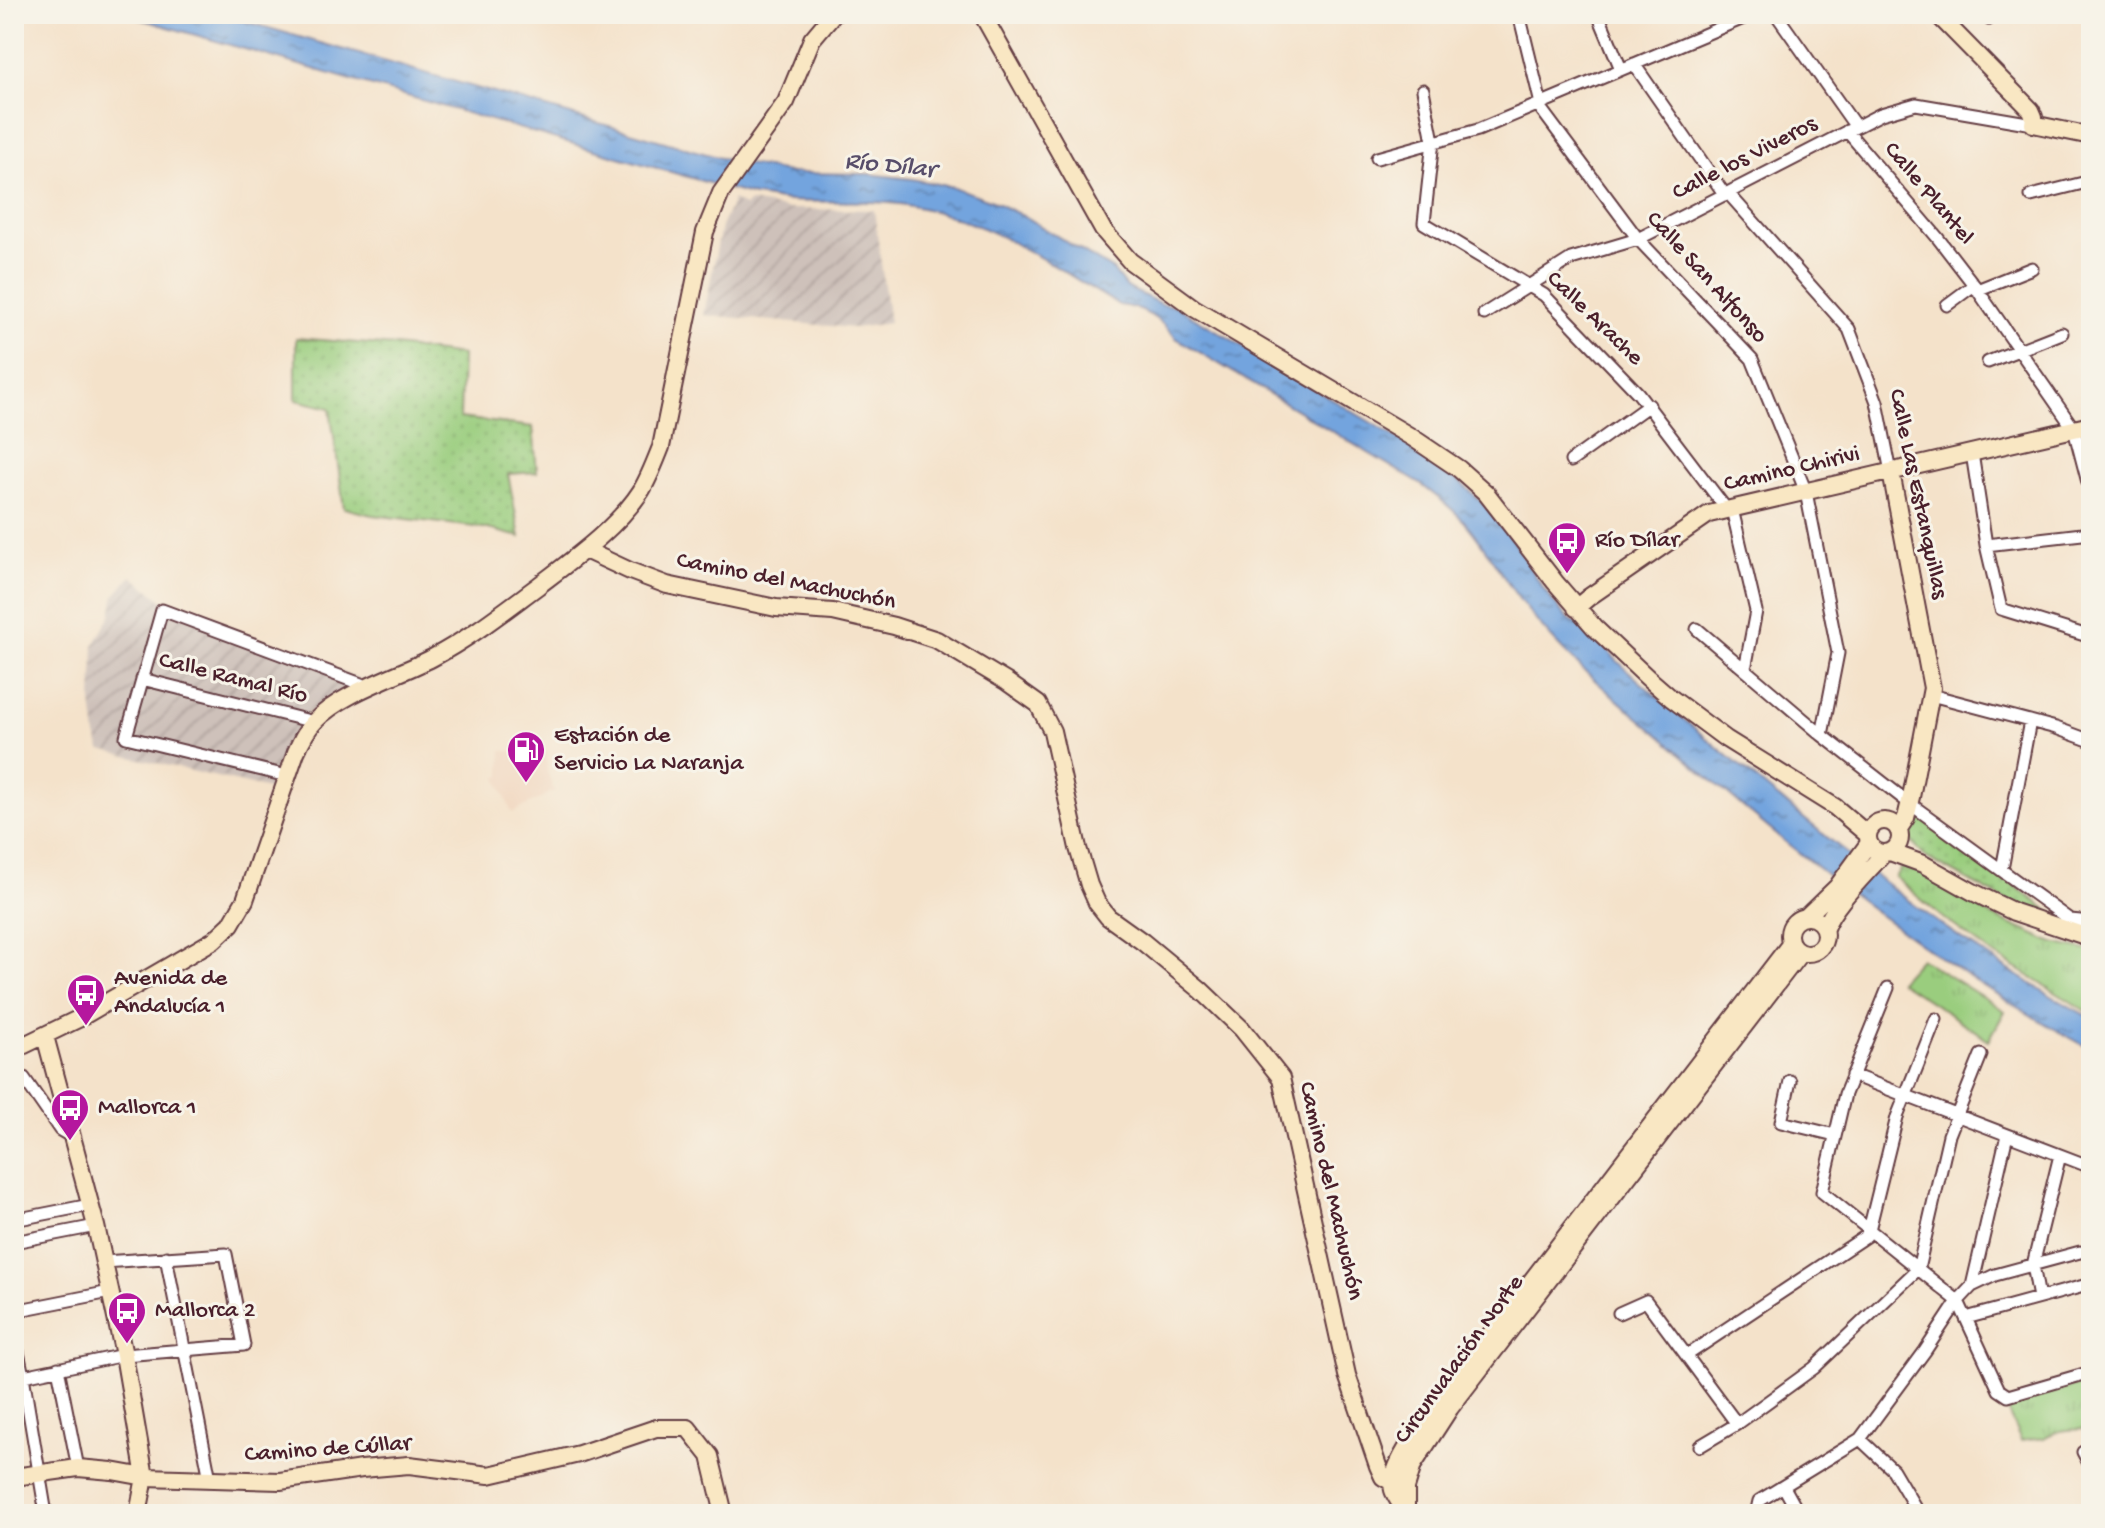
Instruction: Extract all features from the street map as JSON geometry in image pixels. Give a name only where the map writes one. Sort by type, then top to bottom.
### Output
[{"type":"street","points":[[14,1050],[45,1036],[214,940],[231,924],[245,900],[287,776],[303,736],[314,722],[342,701],[450,648],[494,618],[585,550],[640,493],[661,447],[705,232],[721,193],[786,102],[812,39],[833,14]]},
{"type":"street","points":[[982,14],[1103,230],[1130,261],[1194,308],[1413,438],[1459,469],[1486,493],[1576,608],[1615,649],[1671,698],[1726,739],[1835,807],[1883,831],[1923,864],[1973,892],[2014,912],[2091,938]]},
{"type":"street","name":"Calle San Alfonso","points":[[1519,14],[1539,104],[1638,239],[1752,359],[1806,492],[1838,653],[1822,735]]},
{"type":"street","points":[[1598,14],[1621,69]]},
{"type":"street","points":[[1377,158],[1478,130],[1753,14]]},
{"type":"street","name":"Calle los Viveros","points":[[1776,14],[1851,129]]},
{"type":"street","points":[[1937,14],[2031,110],[2033,124],[2091,136]]},
{"type":"street","name":"Calle Las Estanquillas","points":[[1634,64],[1726,194],[1849,329],[1877,402],[1932,688],[1906,818],[1883,831]]},
{"type":"street","name":"Calle Arache","points":[[1423,90],[1433,141],[1424,223],[1544,295],[1649,405],[1729,510],[1756,611],[1743,668]]},
{"type":"street","name":"Calle los Viveros","points":[[1484,314],[1571,259],[1638,239],[1881,114],[1916,104],[2033,124]]},
{"type":"street","name":"Calle Plantel","points":[[1851,129],[1976,287],[2074,429]]},
{"type":"street","points":[[2031,196],[2091,181]]},
{"type":"street","points":[[1947,305],[1976,287],[2032,268]]},
{"type":"street","points":[[1988,362],[2062,333]]},
{"type":"street","points":[[1571,461],[1649,405]]},
{"type":"street","name":"Camino Chirivi","points":[[1576,608],[1709,514],[2091,425]]},
{"type":"street","points":[[2074,429],[2091,494]]},
{"type":"street","points":[[1972,453],[1986,545],[2001,609],[2091,637]]},
{"type":"street","points":[[1986,545],[2091,533]]},
{"type":"street","name":"Camino del Machuchón","points":[[585,550],[667,585],[776,608],[833,612],[937,640],[1038,704],[1052,731],[1078,848],[1097,903],[1108,917],[1201,990],[1242,1029],[1281,1078],[1347,1375],[1378,1466],[1383,1477],[1392,1482]]},
{"type":"street","points":[[287,776],[126,737],[162,610],[361,684],[364,690]]},
{"type":"street","points":[[1697,629],[1822,735],[1909,803],[2070,920],[2091,922]]},
{"type":"street","name":"Calle Ramal Río","points":[[142,679],[314,722]]},
{"type":"street","points":[[1931,695],[2091,741]]},
{"type":"street","points":[[1999,868],[2003,864],[2030,721]]},
{"type":"street","points":[[1883,831],[1876,850],[1923,864]]},
{"type":"street","points":[[1842,891],[1807,916],[1796,920],[1789,931],[1796,948],[1811,953],[1825,942],[1825,928],[1842,891],[1862,866],[1883,831]]},
{"type":"street","points":[[1862,866],[1887,852]]},
{"type":"street","points":[[1807,916],[1818,919],[1825,928]]},
{"type":"street","name":"Circunvalación Norte","points":[[1406,1513],[1393,1491],[1395,1466],[1433,1409],[1796,948]]},
{"type":"street","name":"Circunvalación Norte","points":[[1406,1513],[1406,1488],[1413,1465],[1450,1408],[1796,948]]},
{"type":"street","points":[[1888,988],[1852,1075],[1822,1192],[1958,1301],[1999,1390],[2008,1396],[2091,1372]]},
{"type":"street","points":[[1687,1355],[1866,1236],[1897,1117],[1936,1019]]},
{"type":"street","points":[[45,1036],[96,1226],[124,1355],[145,1477],[138,1514]]},
{"type":"street","points":[[1700,1446],[1737,1424],[1814,1368],[1918,1269],[1949,1135],[1981,1055]]},
{"type":"street","points":[[1852,1075],[2091,1167]]},
{"type":"street","points":[[24,1078],[60,1130],[72,1137]]},
{"type":"street","points":[[1790,1081],[1781,1122],[1835,1135]]},
{"type":"street","points":[[1972,1286],[2007,1135]]},
{"type":"street","points":[[2039,1298],[2033,1265],[2060,1155]]},
{"type":"street","points":[[14,1220],[90,1205]]},
{"type":"street","points":[[14,1242],[96,1226]]},
{"type":"street","points":[[1756,1514],[1759,1501],[1860,1439],[1958,1301],[1972,1286],[1995,1275],[2080,1252]]},
{"type":"street","points":[[19,1377],[124,1355],[244,1345],[226,1254],[103,1262]]},
{"type":"street","points":[[166,1257],[210,1479]]},
{"type":"street","points":[[1966,1318],[2091,1284]]},
{"type":"street","points":[[14,1311],[110,1292]]},
{"type":"street","points":[[1619,1313],[1646,1301],[1737,1424]]},
{"type":"street","points":[[14,1333],[19,1377],[46,1514]]},
{"type":"street","points":[[58,1368],[78,1468]]},
{"type":"street","name":"Camino de Cúllar","points":[[14,1477],[78,1468],[145,1477],[280,1481],[409,1465],[489,1475],[579,1454],[656,1428],[688,1428],[710,1456],[724,1514]]},
{"type":"street","points":[[1860,1439],[1893,1470],[1919,1514]]},
{"type":"street","points":[[2083,1452],[2091,1467]]},
{"type":"street","points":[[1392,1482],[1399,1480],[1413,1465]]},
{"type":"street","points":[[1784,1487],[1799,1514]]},
{"type":"shaded area","points":[[733,200],[744,206],[750,202],[789,209],[874,210],[889,323],[854,328],[704,315],[721,227]]},
{"type":"shaded area","points":[[132,576],[164,602],[360,679],[308,713],[298,726],[273,790],[101,750],[92,702],[94,645],[111,615],[115,595]]},
{"type":"shaded area","name":"Estación de Servicio La Naranja","points":[[502,751],[547,752],[547,770],[554,791],[512,813],[497,778],[501,776]]},
{"type":"green space","points":[[296,338],[462,355],[460,418],[533,427],[537,472],[508,474],[520,537],[484,528],[372,515],[344,508],[330,408],[296,400]]},
{"type":"green space","points":[[1918,818],[2067,924],[2017,907],[1925,857],[1907,836],[1910,821]]},
{"type":"green space","points":[[1905,862],[1992,916],[2053,943],[2091,951],[2091,1014],[1991,953],[1937,913],[1895,877]]},
{"type":"green space","points":[[1920,958],[2005,1011],[1989,1040],[1899,981]]},
{"type":"green space","points":[[2091,1381],[2091,1429],[2061,1431],[2044,1438],[2021,1441],[2005,1406]]},
{"type":"water","points":[[123,14],[220,14],[731,161],[791,173],[869,174],[912,179],[953,187],[1025,217],[1113,270],[1126,287],[1161,304],[1175,306],[1419,451],[1444,469],[1478,498],[1498,521],[1567,617],[1592,635],[1688,723],[1873,874],[1957,936],[2091,1018],[2091,1049],[1929,950],[1827,875],[1728,794],[1566,653],[1524,606],[1470,528],[1422,485],[1176,338],[1151,316],[1136,308],[1119,305],[1014,243],[960,219],[900,204],[790,201],[754,196]]},
{"type":"place","name":"Río Dílar","points":[[1567,575]]},
{"type":"place","name":"Estación de Servicio La Naranja","points":[[526,784]]},
{"type":"place","name":"Avenida de Andalucía 1","points":[[86,1027]]},
{"type":"place","name":"Mallorca 1","points":[[70,1142]]},
{"type":"place","name":"Mallorca 2","points":[[127,1345]]}]
